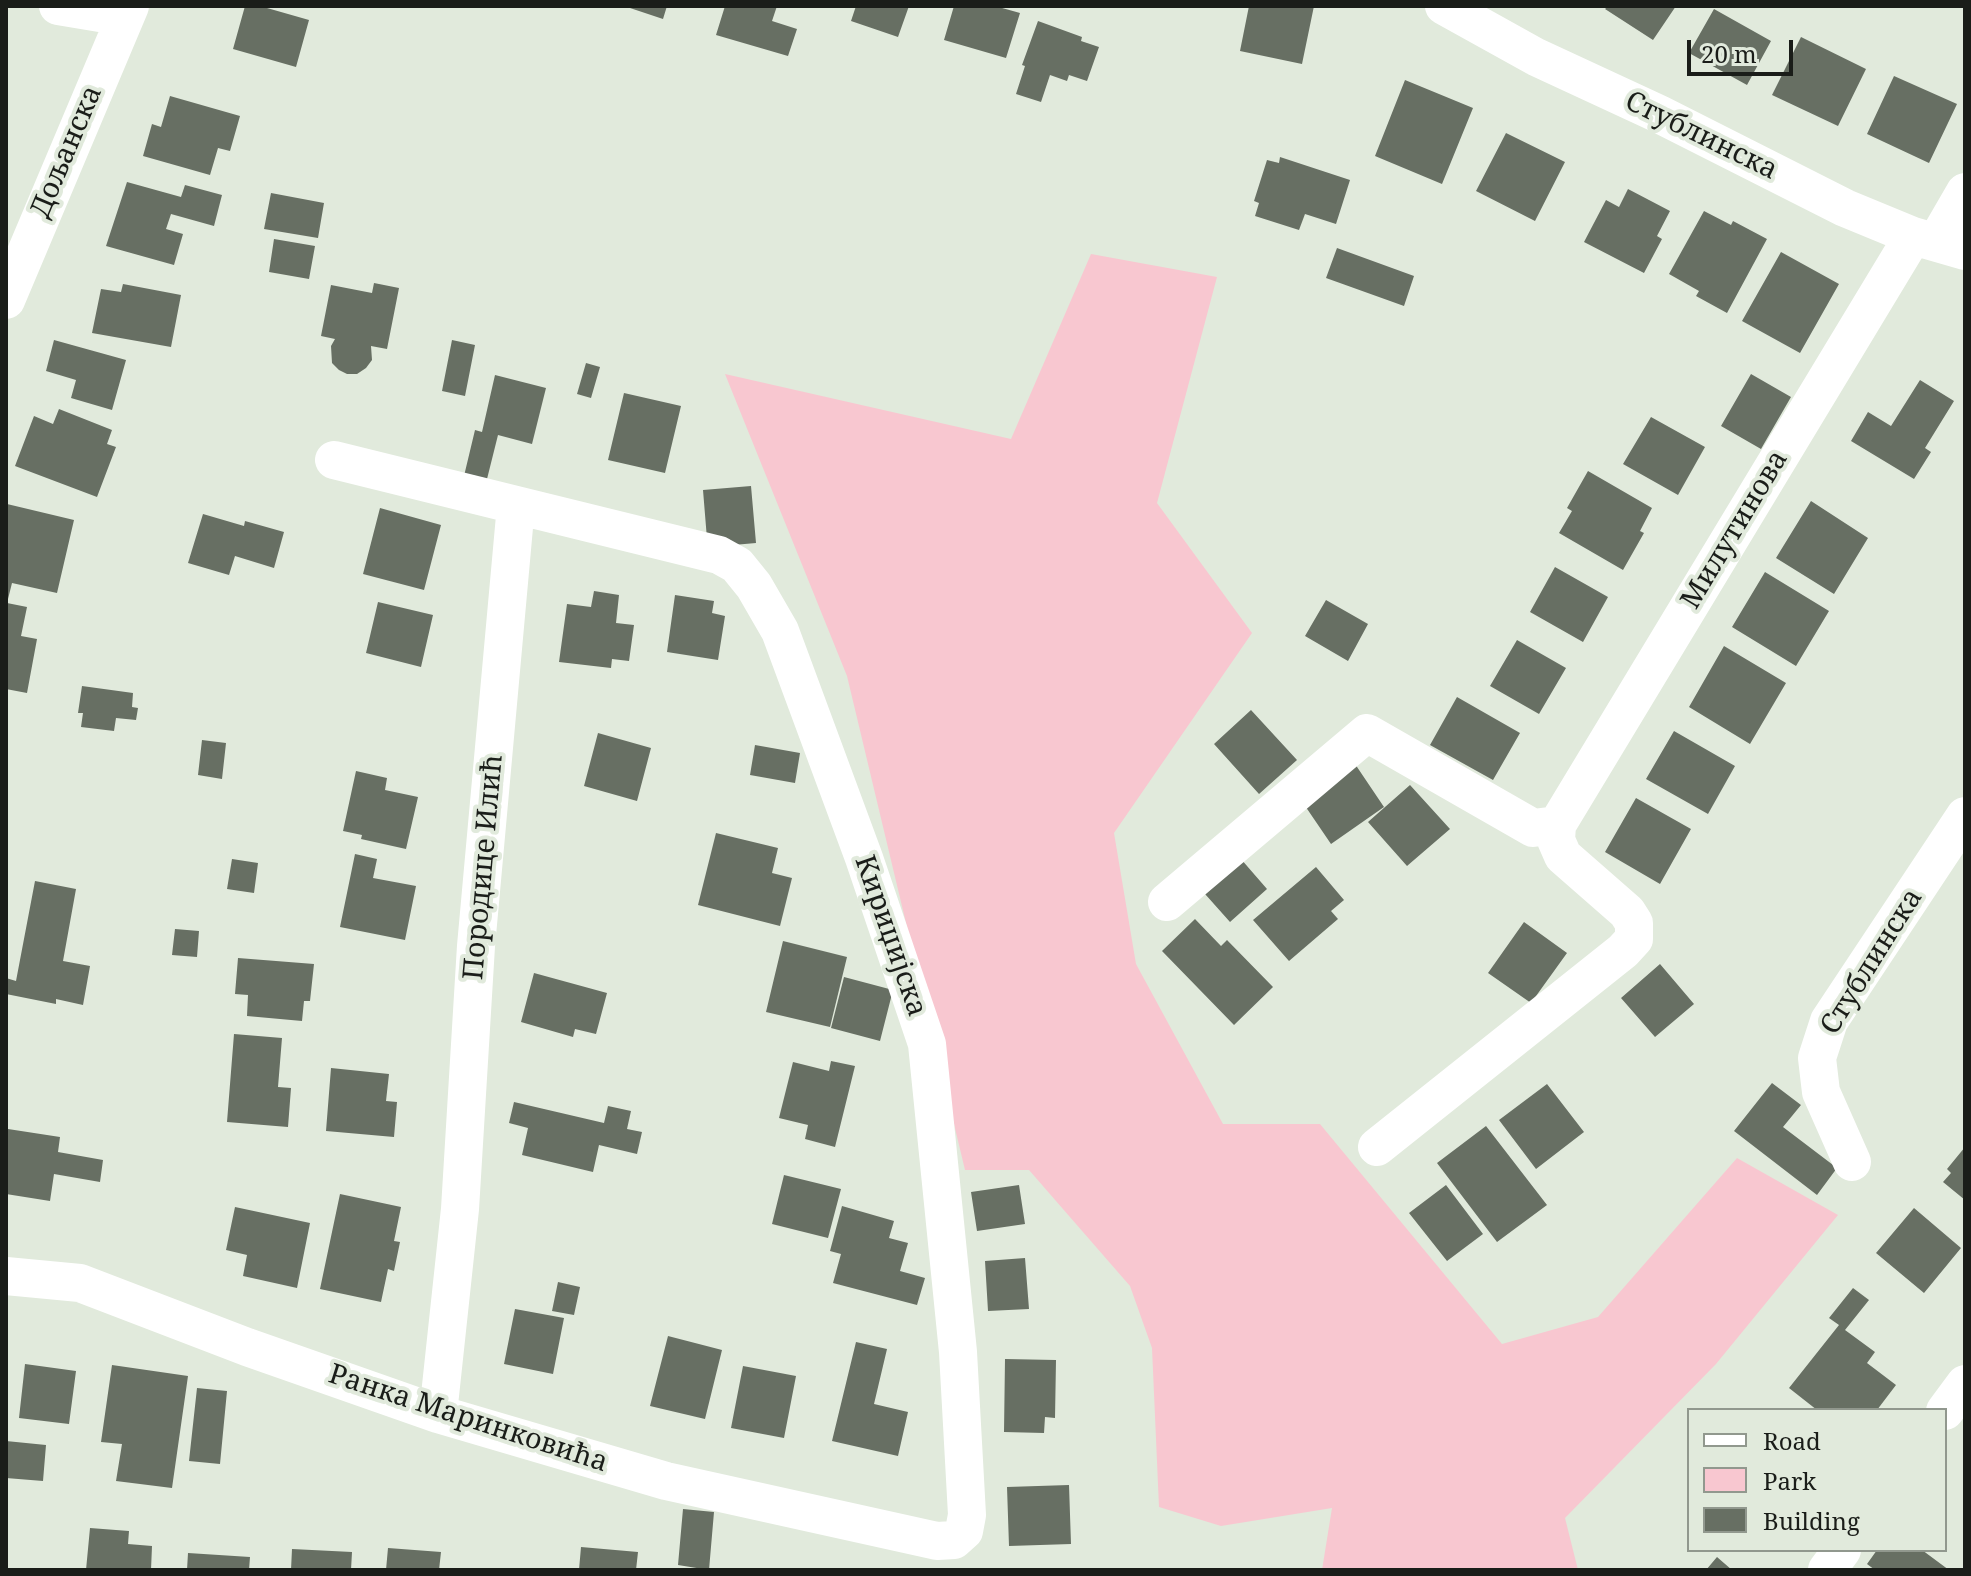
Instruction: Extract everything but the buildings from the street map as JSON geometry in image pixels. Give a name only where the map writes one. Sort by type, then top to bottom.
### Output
[{"type":"street","points":[[58,6],[127,12]]},
{"type":"street","name":"Стублинска","points":[[1444,6],[1536,57],[1659,114],[1845,208],[1938,243]]},
{"type":"street","name":"Дољанска","points":[[6,300],[127,12]]},
{"type":"street","name":"Милутинова","points":[[1557,825],[1938,243],[1965,192]]},
{"type":"street","points":[[334,460],[516,505]]},
{"type":"street","name":"Породице Илић","points":[[438,1414],[460,1209],[476,946],[516,505]]},
{"type":"street","name":"Кириџијска","points":[[516,505],[719,555],[737,565],[754,586],[780,631],[864,858],[927,1044],[958,1352],[967,1515],[964,1531],[954,1540],[937,1541]]},
{"type":"street","points":[[1167,902],[1367,733],[1533,828],[1557,825],[1556,840],[1563,856],[1627,912],[1634,923],[1634,939],[1623,951],[1377,1147]]},
{"type":"street","name":"Стублинска","points":[[1852,1162],[1821,1092],[1817,1058],[1829,1021],[1965,816]]},
{"type":"street","name":"Ранка Маринковића","points":[[6,1276],[80,1283],[247,1347],[438,1414],[666,1481],[937,1541]]},
{"type":"street","points":[[1947,1408],[1965,1384]]},
{"type":"street","points":[[1827,1570],[1840,1552]]},
{"type":"green space","points":[[1091,254],[1217,277],[1157,503],[1252,633],[1114,833],[1136,964],[1223,1124],[1320,1124],[1502,1344],[1598,1317],[1737,1158],[1838,1215],[1716,1364],[1565,1518],[1578,1570],[1322,1570],[1332,1508],[1221,1526],[1159,1507],[1152,1348],[1130,1286],[1029,1170],[965,1170],[847,676],[725,374],[1011,439]]}]
